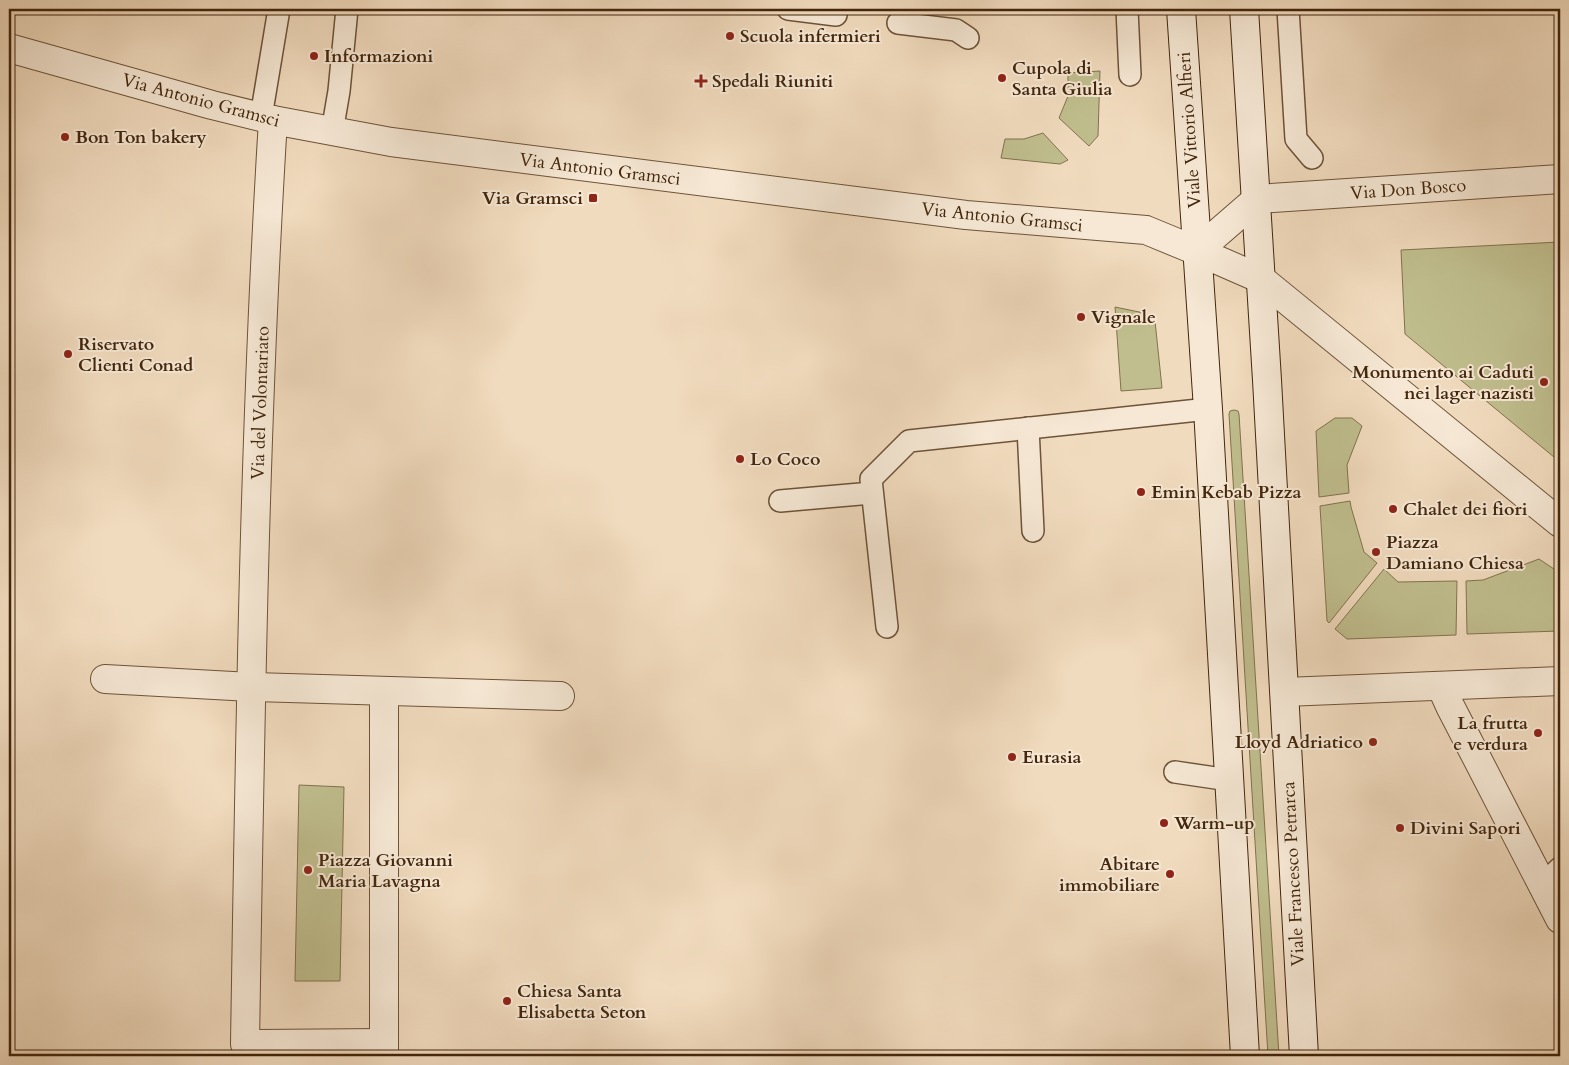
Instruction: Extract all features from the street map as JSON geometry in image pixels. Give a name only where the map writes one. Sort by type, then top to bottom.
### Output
[{"type":"street","name":"Viale Vittorio Alfieri","points":[[1181,9],[1197,252]]},
{"type":"street","points":[[1244,9],[1285,692],[1560,681]]},
{"type":"street","name":"Via Antonio Gramsci","points":[[9,48],[212,105],[332,132],[400,143],[966,215],[1146,230],[1197,252]]},
{"type":"street","name":"Via del Volontariato","points":[[251,686],[266,242],[267,118]]},
{"type":"street","name":"Via Don Bosco","points":[[1256,199],[1560,178]]},
{"type":"street","points":[[1197,252],[1256,199]]},
{"type":"street","points":[[1197,252],[1261,279],[1560,523]]},
{"type":"street","points":[[1197,252],[1208,409],[1245,1056]]},
{"type":"street","points":[[105,679],[251,686],[560,696]]},
{"type":"street","points":[[251,686],[245,1044],[384,1050],[384,690]]},
{"type":"street","points":[[1441,686],[1450,706],[1552,876],[1560,919]]},
{"type":"street","name":"Viale Francesco Petrarca","points":[[1285,692],[1288,793],[1304,1056]]},
{"type":"lane","points":[[267,118],[279,9]]},
{"type":"lane","points":[[332,132],[339,91],[346,9]]},
{"type":"lane","points":[[788,9],[836,15]]},
{"type":"lane","points":[[1127,9],[1130,75]]},
{"type":"lane","points":[[1288,9],[1296,139],[1312,158]]},
{"type":"lane","points":[[898,23],[956,30],[968,38]]},
{"type":"lane","points":[[888,627],[871,479],[909,441],[1208,409]]},
{"type":"lane","points":[[1028,428],[1033,531]]},
{"type":"lane","points":[[780,500],[872,493]]},
{"type":"lane","points":[[1175,772],[1230,780]]},
{"type":"shaded area","points":[[1100,71],[1098,136],[1089,146],[1059,118],[1068,96],[1068,73]]},
{"type":"shaded area","points":[[1043,133],[1068,160],[1060,164],[1001,158],[1005,139],[1024,139]]},
{"type":"shaded area","points":[[1560,242],[1560,462],[1405,334],[1401,250]]},
{"type":"shaded area","points":[[1115,307],[1144,313],[1155,321],[1162,388],[1121,391]]},
{"type":"shaded area","points":[[1230,411],[1238,411],[1239,414],[1279,1056],[1268,1056],[1229,414]]},
{"type":"shaded area","points":[[1335,418],[1352,418],[1362,426],[1347,465],[1349,493],[1319,497],[1316,431]]},
{"type":"shaded area","points":[[1350,501],[1364,552],[1377,563],[1329,623],[1327,621],[1320,506]]},
{"type":"shaded area","points":[[1539,559],[1560,573],[1560,631],[1467,634],[1466,581],[1483,580]]},
{"type":"shaded area","points":[[1384,569],[1398,582],[1457,581],[1456,635],[1347,639],[1335,629]]},
{"type":"shaded area","points":[[299,785],[344,787],[340,981],[295,981]]},
{"type":"place","name":"Scuola infermieri","points":[[730,36]]},
{"type":"place","name":"Informazioni","points":[[314,56]]},
{"type":"place","name":"Cupola di Santa Giulia","points":[[1002,78]]},
{"type":"place","name":"Spedali Riuniti","points":[[701,81]]},
{"type":"place","name":"Bon Ton bakery","points":[[65,137]]},
{"type":"place","name":"Via Gramsci","points":[[593,198]]},
{"type":"place","name":"Vignale","points":[[1081,317]]},
{"type":"place","name":"Riservato Clienti Conad","points":[[68,354]]},
{"type":"place","name":"Monumento ai Caduti nei lager nazisti","points":[[1544,382]]},
{"type":"place","name":"Lo Coco","points":[[740,459]]},
{"type":"place","name":"Emin Kebab Pizza","points":[[1141,492]]},
{"type":"place","name":"Chalet dei fiori","points":[[1393,509]]},
{"type":"place","name":"Piazza Damiano Chiesa","points":[[1376,552]]},
{"type":"place","name":"La frutta e verdura","points":[[1538,733]]},
{"type":"place","name":"Lloyd Adriatico","points":[[1373,742]]},
{"type":"place","name":"Eurasia","points":[[1012,757]]},
{"type":"place","name":"Warm-up","points":[[1164,823]]},
{"type":"place","name":"Divini Sapori","points":[[1400,828]]},
{"type":"place","name":"Piazza Giovanni Maria Lavagna","points":[[308,870]]},
{"type":"place","name":"Abitare immobiliare","points":[[1170,874]]},
{"type":"place","name":"Chiesa Santa Elisabetta Seton","points":[[507,1001]]}]
